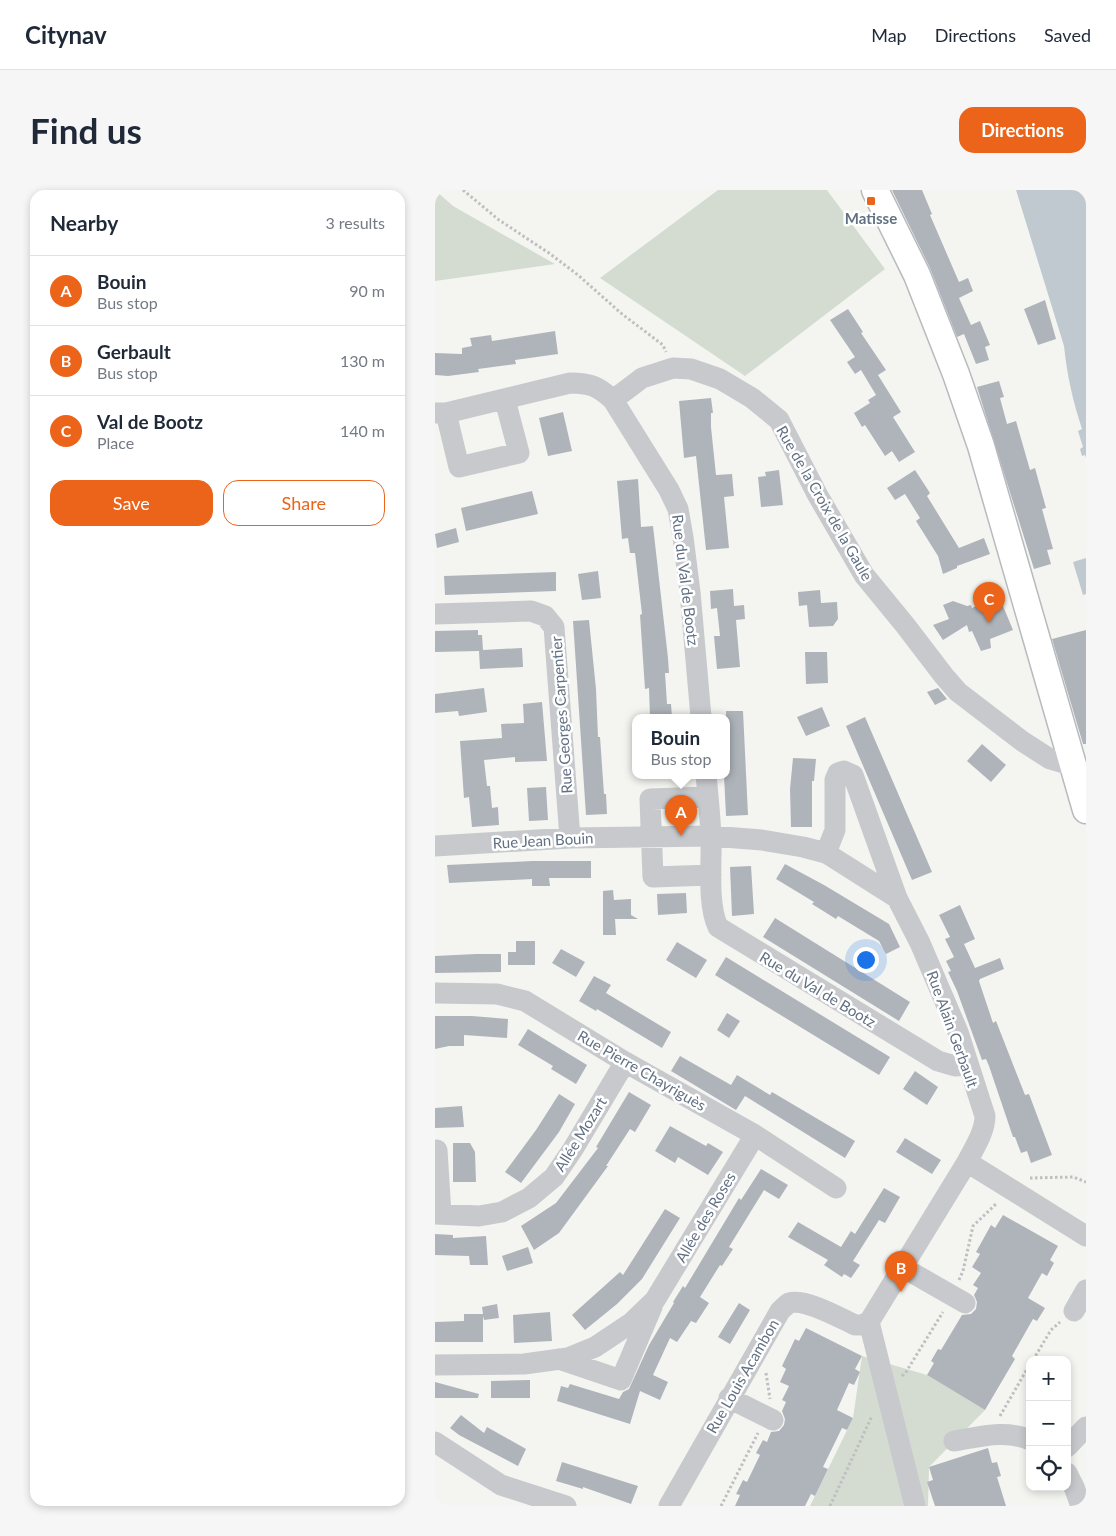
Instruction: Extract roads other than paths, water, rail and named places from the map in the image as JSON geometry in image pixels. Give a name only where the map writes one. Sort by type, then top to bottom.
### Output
[{"type":"main road","points":[[875,190],[917,275],[956,374],[981,446],[1086,810]]},
{"type":"street","name":"Rue de la Croix de la Gaule","points":[[613,400],[642,378],[673,368],[691,369],[720,379],[752,398],[779,420],[817,494],[863,575],[944,676],[958,692],[1022,741],[1050,759],[1074,766]]},
{"type":"street","points":[[505,400],[519,452],[459,467],[440,413],[505,400],[570,383],[586,383],[601,389],[613,400]]},
{"type":"street","name":"Rue du Val de Bootz","points":[[613,400],[669,490],[678,509],[690,592],[701,714]]},
{"type":"street","name":"Rue Georges Carpentier","points":[[435,614],[531,611],[545,616],[554,627],[570,838]]},
{"type":"street","name":"Rue Alain Gerbault","points":[[826,853],[835,830],[835,780],[838,773],[844,771],[853,776],[897,898],[920,943],[957,1032],[985,1116],[985,1123],[967,1162]]},
{"type":"street","name":"Rue du Val de Bootz","points":[[706,779],[711,836],[711,875],[715,920],[718,927],[937,1061],[955,1066],[968,1065]]},
{"type":"street","points":[[708,797],[650,799],[653,877],[711,875]]},
{"type":"street","points":[[711,836],[803,846],[826,853],[897,898]]},
{"type":"street","name":"Rue Jean Bouin","points":[[435,845],[570,838],[711,836]]},
{"type":"street","name":"Rue Pierre Chayriguès","points":[[435,993],[497,994],[525,1001],[625,1062],[755,1135],[836,1188]]},
{"type":"street","name":"Allée Mozart","points":[[437,1150],[438,1214],[479,1216],[502,1212],[529,1198],[554,1177],[625,1062]]},
{"type":"street","name":"Allée des Roses","points":[[559,1359],[621,1380],[655,1300],[755,1135]]},
{"type":"street","points":[[915,1506],[869,1322],[967,1162],[1086,1236]]},
{"type":"street","points":[[902,1267],[959,1299]]},
{"type":"street","points":[[1074,1311],[1086,1290]]},
{"type":"street","name":"Allée des Roses","points":[[435,1365],[523,1364],[568,1358],[595,1347],[631,1323],[655,1300]]},
{"type":"street","name":"Rue Louis Acambon","points":[[669,1506],[780,1311],[788,1304],[799,1302],[855,1325],[869,1322]]},
{"type":"street","points":[[729,1398],[769,1419]]},
{"type":"street","points":[[1068,1446],[1086,1426]]},
{"type":"street","points":[[954,1441],[998,1434],[1026,1439]]},
{"type":"street","points":[[437,1446],[501,1484],[566,1506]]},
{"type":"street","points":[[1071,1482],[1081,1506]]},
{"type":"place","name":"Matisse","points":[[871,201]]},
{"type":"place","name":"Val de Bootz","points":[[989,623]]},
{"type":"place","name":"Bouin","points":[[681,836]]},
{"type":"place","name":"Gerbault","points":[[901,1292]]}]
